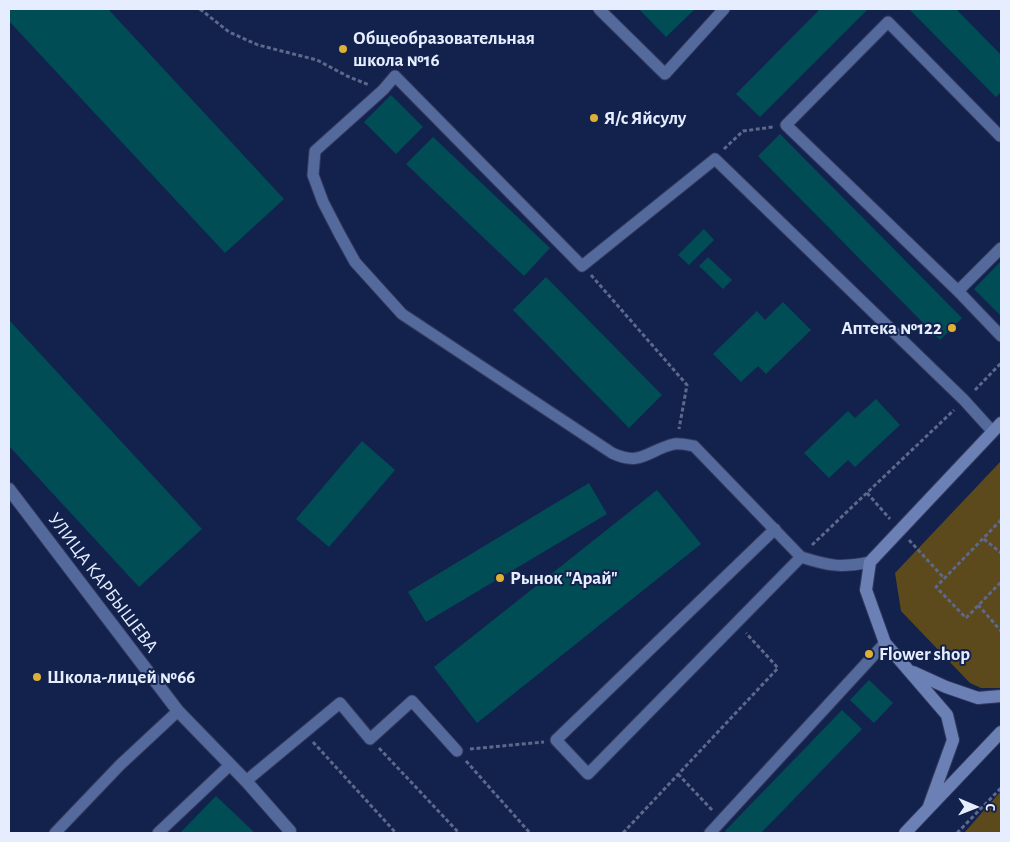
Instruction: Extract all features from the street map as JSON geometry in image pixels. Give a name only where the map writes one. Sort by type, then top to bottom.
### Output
[{"type":"main road","points":[[928,809],[953,740],[947,715],[885,643],[866,590],[870,562],[997,428]]},
{"type":"main road","points":[[908,670],[946,687],[978,698],[1001,696]]},
{"type":"main road","points":[[905,833],[1001,732]]},
{"type":"street","name":"УЛИЦА КАРБЫШЕВА","points":[[9,489],[178,711],[290,831]]},
{"type":"lane","points":[[599,9],[665,74],[724,9]]},
{"type":"lane","points":[[1001,135],[888,22],[786,126],[958,291],[1001,336]]},
{"type":"lane","points":[[870,562],[840,566],[802,557],[694,446],[676,443],[635,460],[622,458],[402,314],[355,262],[323,202],[313,175],[315,151],[383,90],[395,76],[582,266],[715,158],[964,400],[997,428]]},
{"type":"lane","points":[[958,291],[1001,248]]},
{"type":"lane","points":[[774,529],[556,740],[588,774],[802,557]]},
{"type":"lane","points":[[710,833],[885,643]]},
{"type":"lane","points":[[246,782],[340,703],[370,739],[412,701],[457,751]]},
{"type":"lane","points":[[55,833],[120,765],[178,711]]},
{"type":"lane","points":[[158,833],[230,765]]},
{"type":"path","points":[[200,9],[229,32],[258,45],[317,60],[347,76],[383,90]]},
{"type":"path","points":[[715,158],[743,131],[786,126]]},
{"type":"path","points":[[582,266],[687,385],[676,443]]},
{"type":"path","points":[[802,557],[1001,363]]},
{"type":"path","points":[[1001,520],[936,587],[966,618],[1001,582]]},
{"type":"path","points":[[984,539],[1001,553]]},
{"type":"path","points":[[978,605],[1001,631]]},
{"type":"path","points":[[623,833],[778,668],[737,623]]},
{"type":"path","points":[[304,732],[396,833]]},
{"type":"path","points":[[370,739],[459,833]]},
{"type":"path","points":[[457,751],[556,740]]},
{"type":"path","points":[[457,751],[530,833]]},
{"type":"path","points":[[678,774],[722,820]]},
{"type":"path","points":[[957,833],[1001,788]]},
{"type":"shaded area","points":[[1001,461],[1001,688],[981,688],[970,683],[901,611],[895,573]]},
{"type":"shaded area","points":[[1001,791],[1001,833],[964,833]]},
{"type":"building","points":[[9,9],[108,9],[284,199],[225,253],[9,21]]},
{"type":"building","points":[[639,9],[695,9],[666,37]]},
{"type":"building","points":[[820,9],[868,9],[760,117],[736,94]]},
{"type":"building","points":[[909,9],[956,9],[1001,55],[1001,92],[996,97]]},
{"type":"building","points":[[391,95],[423,127],[396,154],[364,122]]},
{"type":"building","points":[[780,134],[962,318],[940,340],[758,156]]},
{"type":"building","points":[[433,137],[550,248],[524,276],[406,164]]},
{"type":"building","points":[[704,229],[714,240],[689,265],[678,255]]},
{"type":"building","points":[[708,257],[732,280],[723,289],[699,266]]},
{"type":"building","points":[[1001,261],[1001,316],[974,289]]},
{"type":"building","points":[[546,277],[662,395],[629,428],[513,310]]},
{"type":"building","points":[[783,302],[811,330],[766,374],[758,366],[741,382],[713,354],[757,311],[765,320]]},
{"type":"building","points":[[9,320],[202,529],[139,587],[9,446]]},
{"type":"building","points":[[876,399],[900,425],[855,467],[848,460],[829,478],[804,453],[848,411],[855,418]]},
{"type":"building","points":[[362,441],[395,470],[329,547],[296,519]]},
{"type":"building","points":[[589,483],[607,514],[426,622],[408,592]]},
{"type":"building","points":[[657,490],[701,544],[477,723],[434,667]]},
{"type":"building","points":[[869,680],[893,703],[874,723],[850,700]]},
{"type":"building","points":[[842,710],[862,729],[761,833],[727,833],[725,831]]},
{"type":"building","points":[[216,796],[255,833],[180,833]]},
{"type":"place","name":"Общеобразовательная школа №16","points":[[343,49]]},
{"type":"place","name":"Я/c Яйсулу","points":[[594,118]]},
{"type":"place","name":"Аптека №122","points":[[952,328]]},
{"type":"place","name":"Рынок \"Арай\"","points":[[500,578]]},
{"type":"place","name":"Flower shop","points":[[869,654]]},
{"type":"place","name":"Школа-лицей №66","points":[[37,677]]}]
